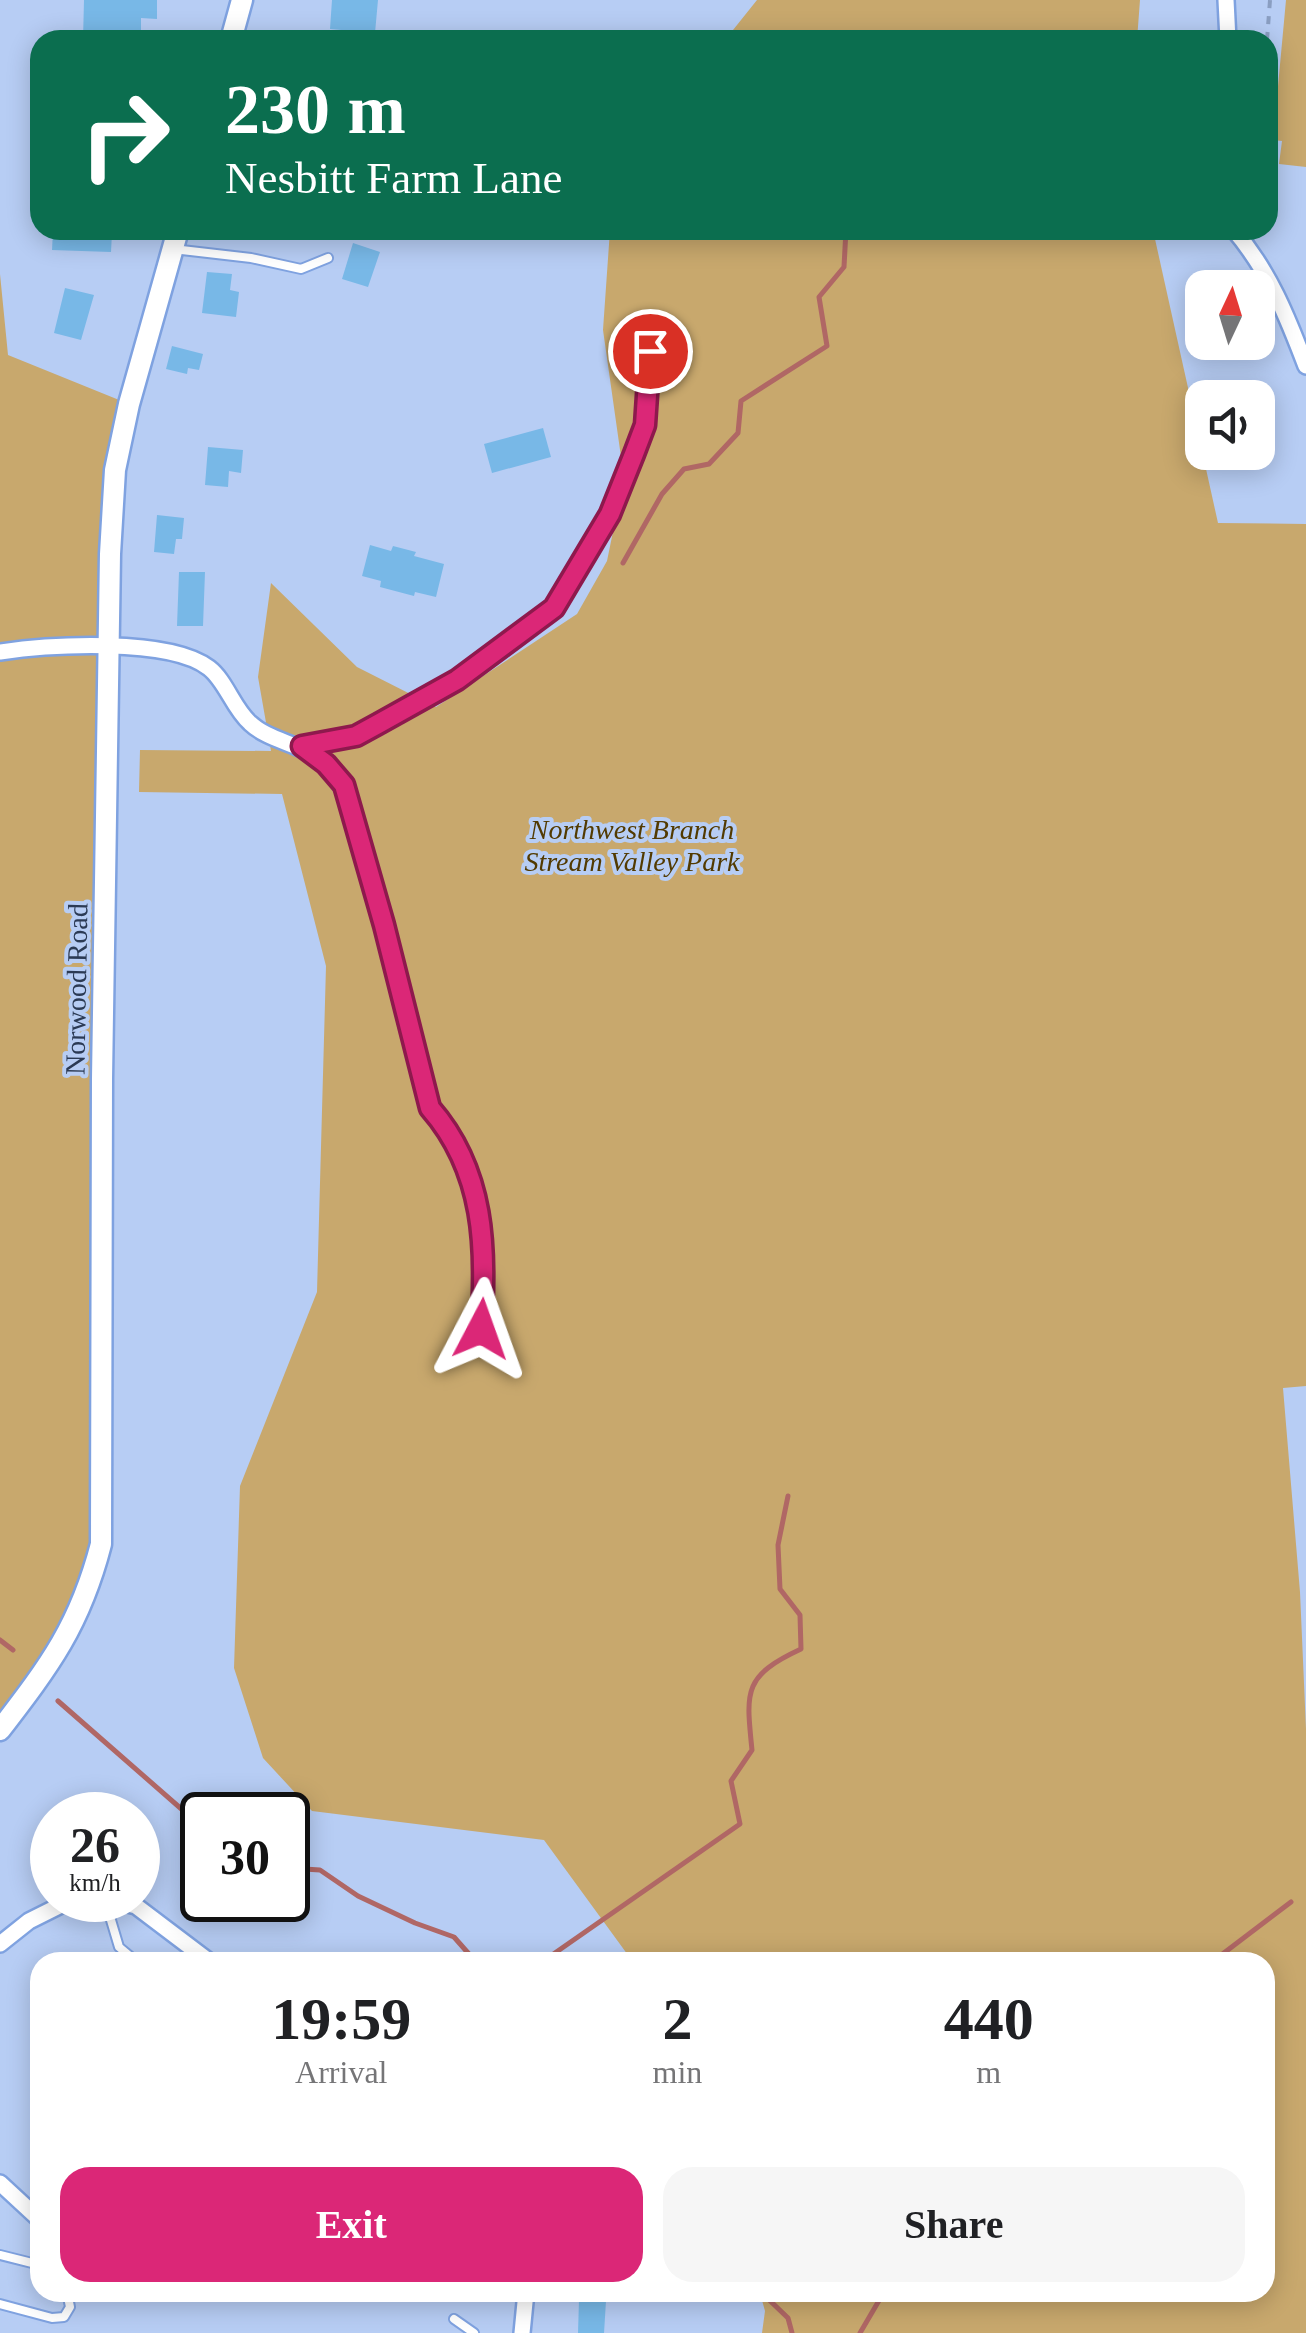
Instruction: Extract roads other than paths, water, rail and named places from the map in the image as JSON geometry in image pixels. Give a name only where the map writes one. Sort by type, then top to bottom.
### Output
[{"type":"street","points":[[234,30],[242,0]]},
{"type":"street","points":[[1226,0],[1228,30]]},
{"type":"street","name":"Norwood Road","points":[[0,1730],[69,1635],[90,1585],[101,1544],[102,1079],[108,647],[115,470],[129,404],[175,240]]},
{"type":"street","points":[[1243,240],[1258,258],[1280,298],[1306,366]]},
{"type":"street","points":[[302,746],[356,736],[368,730],[457,680],[554,608],[610,514],[645,425],[650,351]]},
{"type":"street","points":[[0,652],[52,645],[186,656],[211,668],[250,724],[302,746],[326,764],[344,785],[430,1108],[448,1130],[472,1181],[480,1209],[485,1272],[481,1329]]},
{"type":"street","points":[[0,1944],[30,1920]]},
{"type":"street","points":[[157,1922],[197,1952]]},
{"type":"street","points":[[0,2183],[30,2211]]},
{"type":"street","points":[[522,2333],[525,2302]]},
{"type":"lane","points":[[179,240],[301,270],[328,258]]},
{"type":"lane","points":[[113,1922],[119,1947],[125,1952]]},
{"type":"lane","points":[[0,2255],[30,2262]]},
{"type":"lane","points":[[0,2304],[52,2318],[64,2316],[69,2302]]},
{"type":"lane","points":[[454,2318],[474,2333]]},
{"type":"waterway","points":[[623,563],[662,494],[684,469],[709,464],[738,433],[741,401],[827,346],[819,297],[844,267],[845,240]]},
{"type":"waterway","points":[[556,1952],[740,1824],[731,1781],[752,1750],[752,1688],[768,1668],[801,1649],[800,1615],[780,1589],[778,1545],[788,1496]]},
{"type":"waterway","points":[[0,1640],[13,1650]]},
{"type":"waterway","points":[[58,1701],[180,1808]]},
{"type":"waterway","points":[[310,1869],[320,1870],[358,1896],[415,1923],[454,1937],[467,1952]]},
{"type":"waterway","points":[[1225,1952],[1291,1902]]},
{"type":"waterway","points":[[771,2302],[788,2318],[792,2333]]},
{"type":"waterway","points":[[860,2333],[878,2302]]},
{"type":"park label","name":"Northwest Branch Stream Valley Park","points":[[632,845]]}]
